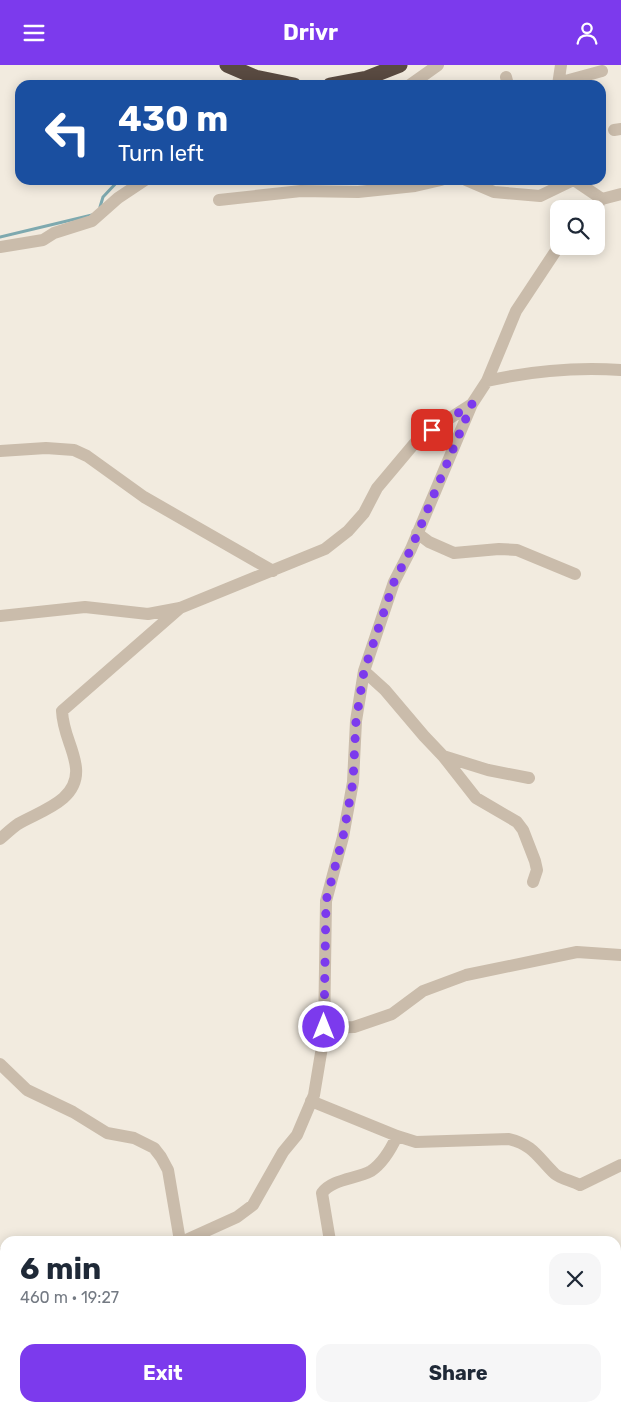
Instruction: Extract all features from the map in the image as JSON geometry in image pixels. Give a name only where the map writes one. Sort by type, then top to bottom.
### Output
[{"type":"highway","points":[[227,65],[255,77],[270,80]]},
{"type":"highway","points":[[356,80],[367,78],[400,65]]},
{"type":"street","points":[[417,80],[438,65]]},
{"type":"street","points":[[559,80],[561,65]]},
{"type":"street","points":[[572,80],[602,71]]},
{"type":"street","points":[[0,247],[43,240],[54,233],[92,221],[118,198],[138,185]]},
{"type":"street","points":[[219,200],[292,191],[373,191],[410,185]]},
{"type":"street","points":[[478,185],[494,192],[540,197],[563,185]]},
{"type":"street","points":[[578,185],[593,200]]},
{"type":"street","points":[[605,201],[621,194]]},
{"type":"street","points":[[195,1236],[232,1220],[253,1205],[283,1152],[297,1135],[311,1101],[319,1069],[324,1027],[326,901],[343,837],[353,782],[356,721],[364,671],[391,589],[418,533],[472,404],[487,381],[516,311],[554,255]]},
{"type":"street","points":[[487,381],[538,371],[621,370]]},
{"type":"street","points":[[0,616],[85,607],[148,614],[180,608],[326,549],[348,531],[364,513],[377,488],[419,438],[472,404]]},
{"type":"street","points":[[0,451],[46,448],[74,450],[87,455],[144,497],[273,571]]},
{"type":"street","points":[[418,533],[430,542],[454,553],[499,549],[517,550],[575,573]]},
{"type":"street","points":[[0,839],[16,825],[59,803],[75,781],[76,768],[66,737],[62,711],[180,608]]},
{"type":"street","points":[[364,671],[386,690],[443,756],[476,798],[517,822],[523,830],[537,869],[533,882]]},
{"type":"street","points":[[443,756],[457,762],[488,770],[529,777]]},
{"type":"street","points":[[324,1027],[354,1027],[392,1014],[423,991],[466,975],[556,958],[577,952],[621,955]]},
{"type":"street","points":[[0,1064],[27,1090],[73,1112],[107,1133],[134,1137],[154,1149],[168,1170],[179,1236]]},
{"type":"street","points":[[311,1101],[396,1136],[416,1142],[510,1139],[523,1142],[556,1175],[580,1185],[621,1165]]},
{"type":"street","points":[[329,1236],[322,1193],[327,1186],[358,1177],[373,1170],[390,1151],[396,1136]]},
{"type":"waterway","points":[[100,207],[103,197],[114,185]]},
{"type":"waterway","points":[[0,237],[92,215]]},
{"type":"route","points":[[324,1027],[326,901],[343,837],[353,782],[356,721],[364,671],[382,612],[394,582],[411,549],[472,404],[432,430]]}]
